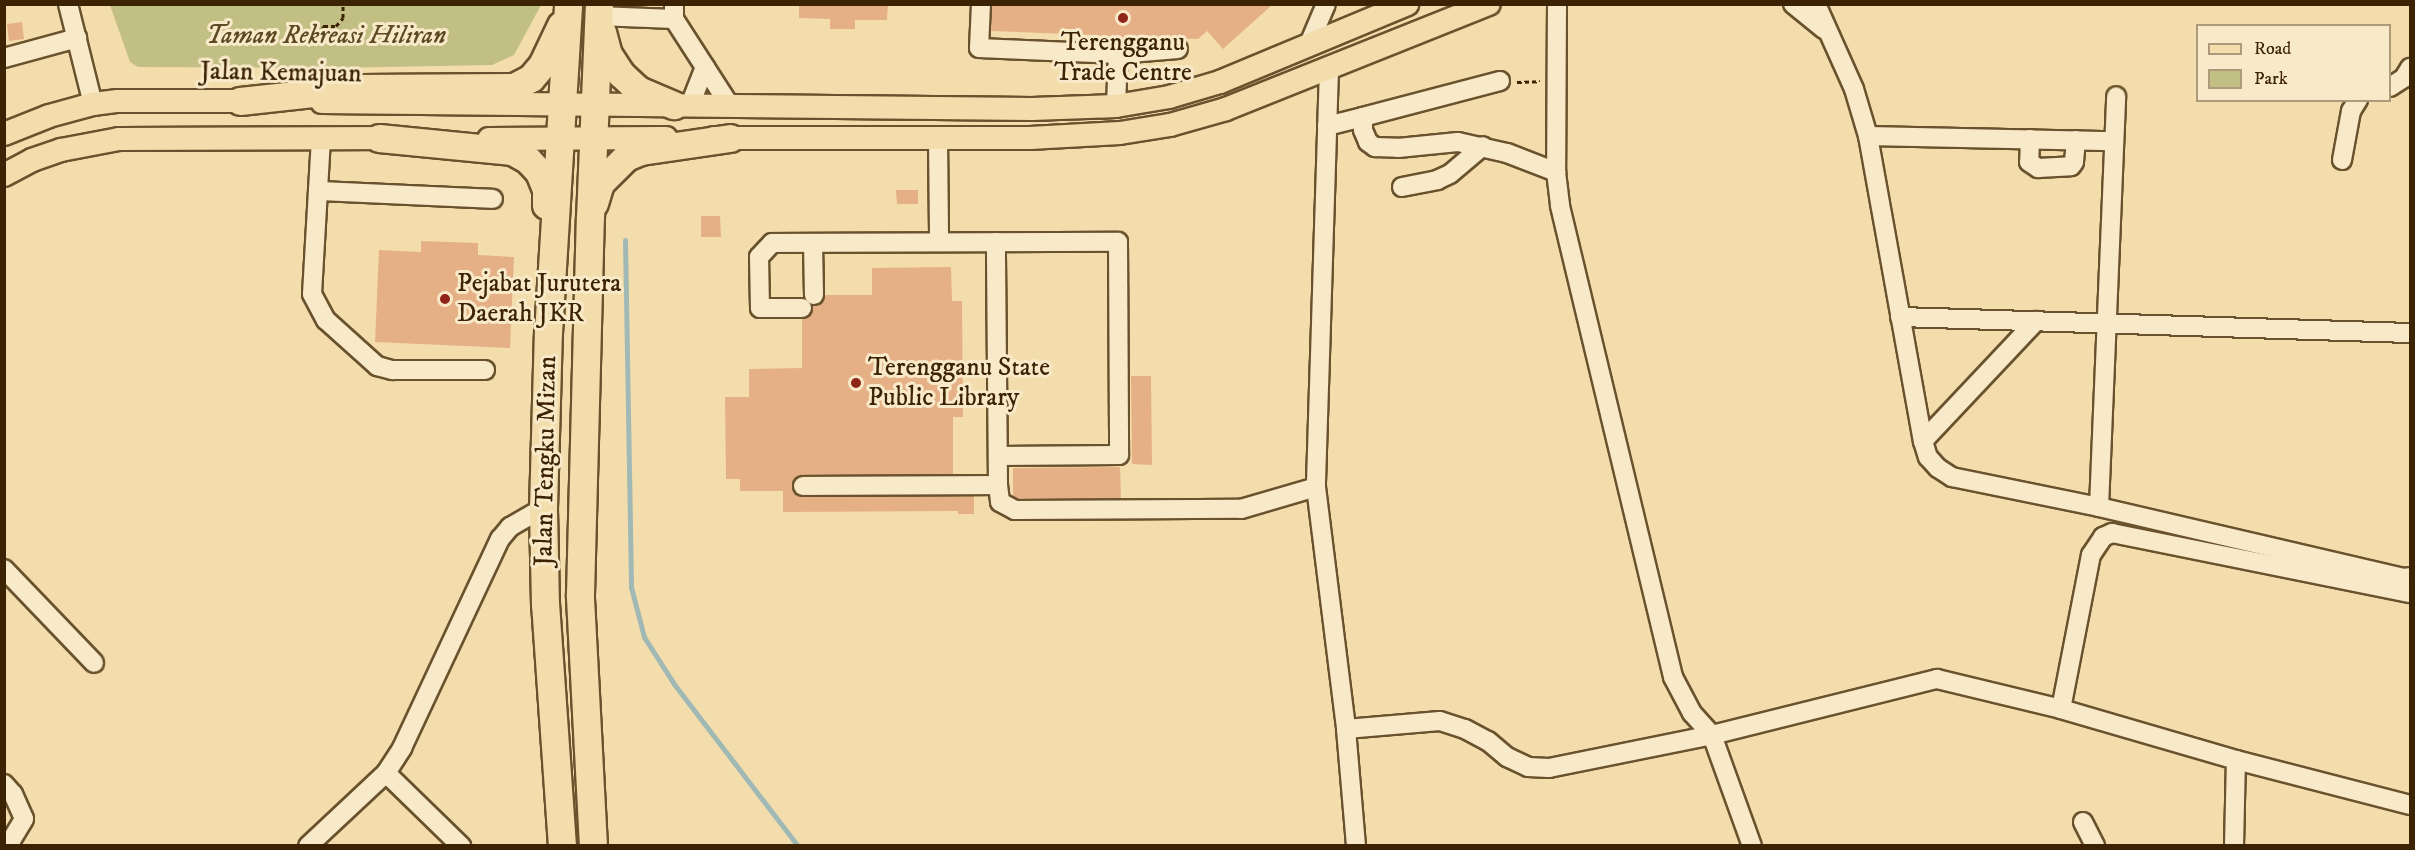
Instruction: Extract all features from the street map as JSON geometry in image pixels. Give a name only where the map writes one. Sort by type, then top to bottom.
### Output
[{"type":"highway","points":[[240,101],[360,88],[514,87],[531,78],[542,65],[559,31],[568,4]]},
{"type":"highway","name":"Jalan Tengku Mizan","points":[[562,846],[545,605],[543,508],[548,333],[568,4]]},
{"type":"highway","points":[[598,10],[608,54],[621,74],[638,90],[682,105]]},
{"type":"highway","name":"Jalan Tengku Mizan","points":[[593,846],[580,594],[598,10]]},
{"type":"highway","points":[[379,138],[512,151],[528,160],[539,172],[546,189],[548,333]]},
{"type":"highway","points":[[590,218],[600,183],[626,157],[640,151],[730,138]]},
{"type":"main road","name":"Jalan Kemajuan","points":[[4,134],[49,116],[93,104],[118,101],[1032,109],[1116,106],[1169,97],[1220,82],[1407,4]]},
{"type":"main road","points":[[4,175],[32,160],[62,150],[119,139],[1030,138],[1120,133],[1170,125],[1226,109],[1489,4]]},
{"type":"street","points":[[68,4],[93,104]]},
{"type":"street","points":[[981,4],[980,48],[1118,54],[1178,49]]},
{"type":"street","points":[[1309,44],[1326,4]]},
{"type":"street","points":[[1557,4],[1556,172],[1560,206],[1673,677],[1692,712],[1712,735],[1752,846]]},
{"type":"street","points":[[1793,4],[1825,30]]},
{"type":"street","points":[[1815,4],[1854,89],[1868,136],[1923,441],[1928,457],[1952,477],[2099,507],[2404,578],[2410,577]]},
{"type":"street","points":[[1825,30],[1832,4]]},
{"type":"street","points":[[598,10],[674,12],[730,106]]},
{"type":"street","points":[[4,58],[77,38]]},
{"type":"street","points":[[1116,106],[1118,54]]},
{"type":"street","points":[[682,105],[705,67]]},
{"type":"street","points":[[2391,86],[2404,78],[2410,68]]},
{"type":"street","points":[[1329,69],[1316,488],[1347,729],[1356,846]]},
{"type":"street","points":[[1327,126],[1500,81]]},
{"type":"street","points":[[2099,507],[2116,96]]},
{"type":"street","points":[[2342,160],[2351,111],[2357,102]]},
{"type":"street","points":[[1363,117],[1363,130],[1368,142],[1376,147],[1398,148],[1458,142],[1483,146],[1556,172]]},
{"type":"street","points":[[1868,136],[2114,141]]},
{"type":"street","points":[[321,138],[312,294],[326,320],[377,366],[392,369],[485,370]]},
{"type":"street","points":[[938,138],[939,242]]},
{"type":"street","points":[[2030,139],[2029,162],[2038,168],[2071,166],[2074,162],[2076,140]]},
{"type":"street","points":[[1402,187],[1437,180],[1450,174],[1483,146]]},
{"type":"street","points":[[318,191],[493,199]]},
{"type":"street","points":[[996,242],[1000,502],[1015,510],[1241,509],[1316,488]]},
{"type":"street","points":[[813,243],[808,301],[760,308],[759,257],[772,243],[1118,242],[1119,455],[998,456]]},
{"type":"street","points":[[1900,316],[2410,333]]},
{"type":"street","points":[[1923,441],[2036,321]]},
{"type":"street","points":[[802,486],[998,485]]},
{"type":"street","points":[[309,846],[386,773],[402,748],[500,539],[510,527],[543,508]]},
{"type":"street","points":[[2061,709],[2091,555],[2103,537],[2112,533],[2410,593]]},
{"type":"street","points":[[4,569],[94,663]]},
{"type":"street","points":[[1347,729],[1440,721],[1465,729],[1488,741],[1507,757],[1528,767],[1549,768],[1712,735],[1937,679],[2061,709],[2236,760],[2410,805]]},
{"type":"street","points":[[2234,846],[2236,760]]},
{"type":"street","points":[[386,773],[461,846]]},
{"type":"street","points":[[4,784],[13,794],[24,819],[12,839],[4,844]]},
{"type":"street","points":[[2083,822],[2094,846]]},
{"type":"path","points":[[323,30],[323,26],[336,26],[343,18],[343,6]]},
{"type":"path","points":[[1500,81],[1524,83],[1556,79]]},
{"type":"green space","name":"Taman Rekreasi Hiliran","points":[[541,4],[514,55],[492,65],[331,68],[138,67],[130,62],[110,5]]},
{"type":"building","points":[[799,4],[888,4],[887,20],[855,20],[855,29],[830,29],[830,19],[799,18]]},
{"type":"building","name":"Terengganu Trade Centre","points":[[992,4],[1273,4],[1223,49],[1207,31],[1198,39],[1147,37],[1147,40],[1096,42],[1096,35],[991,31]]},
{"type":"building","points":[[22,22],[24,39],[9,41],[7,24]]},
{"type":"building","points":[[896,190],[918,190],[918,204],[897,204]]},
{"type":"building","points":[[701,216],[720,216],[721,237],[701,237]]},
{"type":"building","name":"Pejabat Jurutera Daerah JKR","points":[[421,241],[478,243],[478,255],[514,257],[510,348],[375,342],[379,250],[421,252]]},
{"type":"building","name":"Terengganu State Public Library","points":[[951,267],[952,301],[962,301],[963,417],[953,417],[953,474],[803,475],[794,480],[792,487],[797,495],[803,497],[974,496],[974,514],[958,514],[958,511],[783,512],[783,491],[740,491],[740,479],[726,479],[725,397],[749,397],[749,369],[802,368],[802,319],[811,314],[813,306],[820,304],[825,295],[872,295],[872,268]]},
{"type":"building","points":[[1131,376],[1151,376],[1152,465],[1132,464]]},
{"type":"building","points":[[1120,467],[1121,498],[1018,499],[1013,496],[1013,468]]},
{"type":"waterway","points":[[625,240],[631,587],[644,637],[674,684],[798,846]]},
{"type":"place","name":"Terengganu Trade Centre","points":[[1123,18]]},
{"type":"place","name":"Pejabat Jurutera Daerah JKR","points":[[445,299]]},
{"type":"place","name":"Terengganu State Public Library","points":[[856,383]]}]
